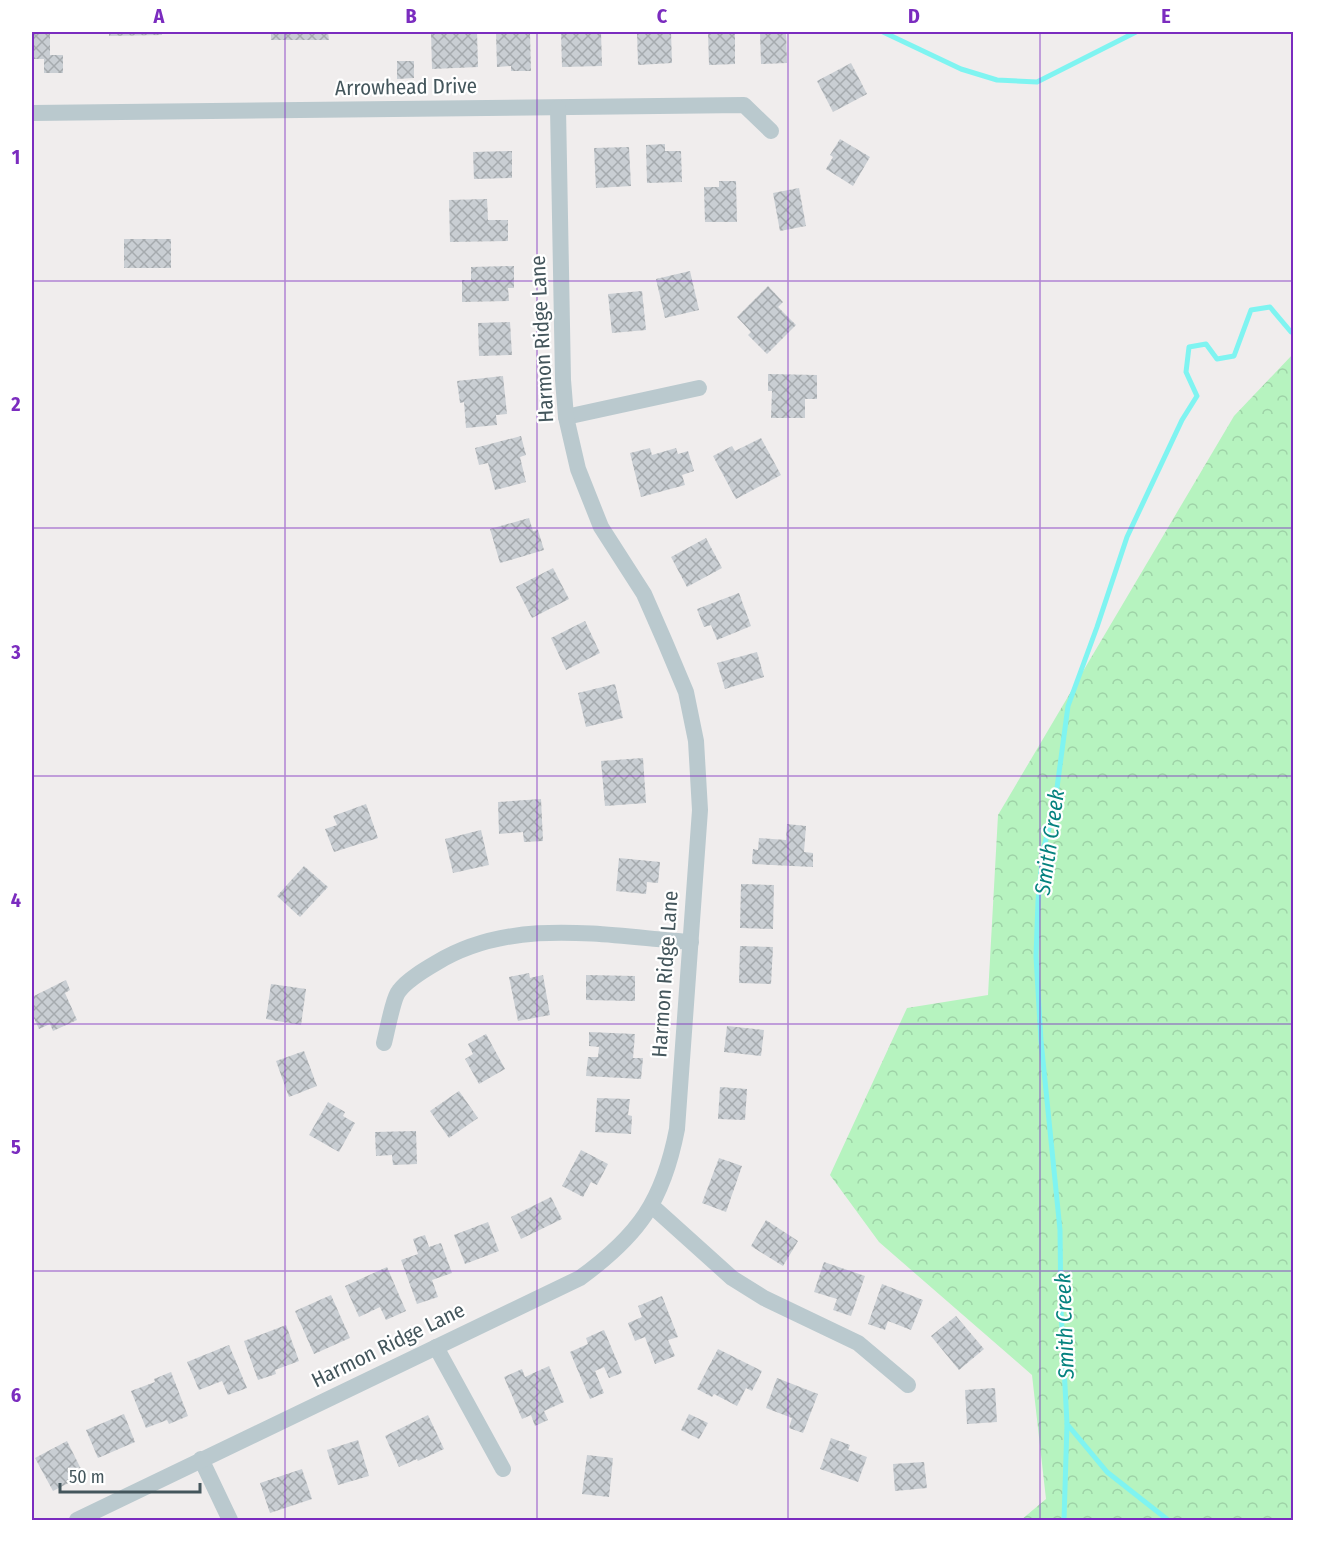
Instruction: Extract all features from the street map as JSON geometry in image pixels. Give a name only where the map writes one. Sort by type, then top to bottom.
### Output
[{"type":"street","name":"Arrowhead Drive","points":[[32,113],[744,105],[771,131]]},
{"type":"street","name":"Harmon Ridge Lane","points":[[77,1521],[201,1459],[580,1278],[606,1259],[626,1240],[652,1206],[671,1161],[677,1129],[691,942],[699,791],[696,741],[686,692],[644,594],[601,527],[578,469],[566,417],[563,380],[558,108]]},
{"type":"street","points":[[566,417],[699,388]]},
{"type":"street","points":[[384,1043],[398,991],[426,969],[476,944],[509,935],[546,932],[691,942]]},
{"type":"street","points":[[652,1206],[732,1278],[764,1298],[858,1343],[908,1384]]},
{"type":"street","points":[[436,1347],[503,1469]]},
{"type":"street","points":[[201,1459],[230,1521]]},
{"type":"green space","points":[[1293,354],[1293,1520],[1021,1520],[1046,1499],[1032,1375],[879,1242],[830,1175],[907,1008],[988,995],[998,815],[1234,416]]},
{"type":"building","points":[[32,32],[50,32],[50,55],[63,55],[63,73],[44,73],[44,59],[32,59]]},
{"type":"building","points":[[109,32],[162,32],[162,35],[109,36]]},
{"type":"building","points":[[271,32],[328,32],[329,40],[271,40]]},
{"type":"building","points":[[431,32],[477,32],[478,67],[432,69]]},
{"type":"building","points":[[496,32],[530,32],[531,71],[511,71],[511,66],[497,67]]},
{"type":"building","points":[[561,32],[601,32],[602,66],[562,67]]},
{"type":"building","points":[[637,32],[671,32],[672,63],[638,65]]},
{"type":"building","points":[[708,32],[735,32],[735,64],[709,65]]},
{"type":"building","points":[[760,32],[786,32],[787,63],[761,64]]},
{"type":"building","points":[[397,61],[414,61],[414,78],[397,79]]},
{"type":"building","points":[[851,63],[867,94],[833,112],[817,81]]},
{"type":"building","points":[[840,139],[870,157],[853,186],[826,169],[833,157],[830,155]]},
{"type":"building","points":[[665,144],[665,151],[681,151],[682,182],[647,183],[646,145]]},
{"type":"building","points":[[629,147],[631,186],[596,188],[594,148]]},
{"type":"building","points":[[512,151],[512,178],[474,179],[473,152]]},
{"type":"building","points":[[719,181],[736,181],[737,222],[705,222],[704,187],[719,187]]},
{"type":"building","points":[[799,188],[806,226],[780,231],[773,193]]},
{"type":"building","points":[[487,199],[488,220],[508,220],[508,241],[450,242],[449,200]]},
{"type":"building","points":[[124,239],[171,239],[171,268],[124,268]]},
{"type":"building","points":[[514,266],[514,288],[508,288],[509,301],[462,302],[462,280],[471,280],[471,267]]},
{"type":"building","points":[[690,271],[699,310],[665,318],[656,279]]},
{"type":"building","points":[[768,286],[783,302],[778,307],[796,325],[767,354],[748,335],[751,332],[737,317]]},
{"type":"building","points":[[642,291],[646,330],[612,333],[608,294]]},
{"type":"building","points":[[510,322],[512,355],[479,356],[478,323]]},
{"type":"building","points":[[768,374],[817,375],[817,399],[805,399],[805,418],[771,418],[772,391],[768,391]]},
{"type":"building","points":[[503,376],[507,414],[496,415],[497,425],[466,428],[464,402],[460,403],[457,381]]},
{"type":"building","points":[[521,436],[526,455],[520,457],[526,482],[495,490],[488,463],[479,465],[475,448]]},
{"type":"building","points":[[761,438],[781,475],[736,499],[713,456],[732,446],[735,451]]},
{"type":"building","points":[[650,448],[652,455],[676,448],[678,454],[688,451],[694,471],[682,475],[685,485],[641,497],[630,453]]},
{"type":"building","points":[[529,518],[533,531],[538,530],[544,550],[500,563],[490,529]]},
{"type":"building","points":[[706,538],[722,568],[687,587],[671,557]]},
{"type":"building","points":[[553,568],[569,599],[532,618],[516,587]]},
{"type":"building","points":[[739,593],[751,626],[717,640],[711,625],[704,627],[697,609]]},
{"type":"building","points":[[585,621],[600,653],[566,670],[551,638]]},
{"type":"building","points":[[757,652],[764,677],[725,689],[717,663]]},
{"type":"building","points":[[615,684],[623,718],[586,727],[578,693]]},
{"type":"building","points":[[643,758],[646,803],[605,806],[601,761]]},
{"type":"building","points":[[541,799],[543,841],[524,842],[523,832],[499,834],[498,802]]},
{"type":"building","points":[[366,804],[378,838],[334,852],[325,829],[337,825],[333,816]]},
{"type":"building","points":[[787,824],[806,826],[804,852],[813,853],[813,867],[752,864],[753,849],[758,850],[759,838],[786,840]]},
{"type":"building","points":[[481,830],[489,865],[453,873],[445,839]]},
{"type":"building","points":[[619,858],[660,862],[658,883],[647,882],[646,894],[616,891]]},
{"type":"building","points":[[304,866],[328,887],[300,917],[277,896]]},
{"type":"building","points":[[741,884],[774,885],[773,929],[740,928]]},
{"type":"building","points":[[740,946],[773,947],[771,984],[739,983]]},
{"type":"building","points":[[529,973],[530,978],[543,975],[550,1015],[518,1021],[509,977]]},
{"type":"building","points":[[586,975],[635,976],[635,1001],[586,1000]]},
{"type":"building","points":[[66,980],[70,990],[65,993],[77,1020],[53,1031],[50,1024],[39,1029],[32,1014],[32,997]]},
{"type":"building","points":[[271,984],[306,989],[301,1025],[266,1019]]},
{"type":"building","points":[[727,1026],[764,1030],[761,1056],[724,1052]]},
{"type":"building","points":[[589,1032],[635,1034],[633,1058],[643,1058],[641,1079],[586,1076],[588,1057],[598,1057],[599,1047],[589,1046]]},
{"type":"building","points":[[486,1034],[505,1069],[479,1084],[465,1059],[473,1054],[468,1044]]},
{"type":"building","points":[[304,1051],[317,1086],[289,1097],[276,1061]]},
{"type":"building","points":[[720,1087],[747,1089],[745,1120],[718,1119]]},
{"type":"building","points":[[459,1091],[478,1118],[449,1138],[430,1111]]},
{"type":"building","points":[[597,1098],[630,1099],[628,1115],[632,1116],[631,1134],[595,1132]]},
{"type":"building","points":[[328,1102],[345,1112],[343,1116],[355,1123],[339,1152],[309,1135]]},
{"type":"building","points":[[416,1131],[417,1164],[393,1165],[392,1155],[376,1156],[375,1132]]},
{"type":"building","points":[[581,1150],[608,1164],[597,1185],[591,1182],[583,1197],[562,1186]]},
{"type":"building","points":[[719,1158],[742,1166],[726,1212],[702,1203]]},
{"type":"building","points":[[551,1197],[562,1219],[521,1239],[511,1217]]},
{"type":"building","points":[[766,1220],[798,1241],[783,1266],[751,1246]]},
{"type":"building","points":[[488,1222],[499,1251],[465,1264],[454,1235]]},
{"type":"building","points":[[425,1235],[429,1247],[441,1243],[452,1273],[432,1280],[438,1297],[417,1304],[401,1260],[418,1254],[413,1239]]},
{"type":"building","points":[[824,1262],[865,1276],[851,1316],[833,1310],[837,1299],[814,1292]]},
{"type":"building","points":[[387,1267],[406,1311],[386,1320],[380,1307],[359,1317],[345,1286]]},
{"type":"building","points":[[882,1284],[923,1300],[911,1330],[888,1321],[885,1330],[868,1324]]},
{"type":"building","points":[[331,1295],[350,1338],[314,1354],[295,1311]]},
{"type":"building","points":[[662,1296],[678,1337],[668,1340],[675,1356],[655,1364],[645,1337],[635,1341],[628,1323],[642,1317],[638,1306]]},
{"type":"building","points":[[956,1316],[984,1349],[959,1370],[931,1336]]},
{"type":"building","points":[[286,1325],[299,1361],[275,1370],[276,1374],[258,1380],[244,1341]]},
{"type":"building","points":[[604,1330],[622,1373],[609,1378],[604,1367],[595,1371],[604,1393],[590,1399],[570,1352],[588,1344],[586,1338]]},
{"type":"building","points":[[229,1345],[247,1388],[228,1395],[222,1381],[199,1390],[187,1362]]},
{"type":"building","points":[[718,1349],[762,1371],[752,1391],[746,1388],[737,1406],[714,1394],[712,1397],[697,1389]]},
{"type":"building","points":[[549,1366],[564,1402],[544,1411],[548,1420],[535,1426],[531,1415],[522,1419],[504,1377],[522,1369],[525,1377]]},
{"type":"building","points":[[171,1372],[188,1416],[169,1424],[167,1420],[146,1428],[131,1391],[155,1382],[154,1379]]},
{"type":"building","points":[[777,1378],[818,1394],[803,1433],[789,1428],[792,1418],[766,1408]]},
{"type":"building","points":[[995,1388],[997,1422],[967,1424],[965,1390]]},
{"type":"building","points":[[124,1414],[135,1442],[98,1458],[86,1430]]},
{"type":"building","points":[[689,1414],[708,1423],[699,1439],[681,1430]]},
{"type":"building","points":[[428,1415],[444,1449],[399,1467],[385,1436]]},
{"type":"building","points":[[831,1438],[850,1445],[848,1450],[867,1457],[858,1482],[820,1469]]},
{"type":"building","points":[[358,1440],[369,1476],[338,1485],[327,1450]]},
{"type":"building","points":[[67,1441],[84,1475],[53,1491],[35,1458]]},
{"type":"building","points":[[587,1455],[613,1458],[609,1497],[582,1494]]},
{"type":"building","points":[[924,1462],[927,1488],[895,1491],[893,1464]]},
{"type":"building","points":[[302,1469],[312,1499],[270,1513],[260,1483]]},
{"type":"waterway","points":[[883,32],[961,69],[997,80],[1037,82],[1136,32]]},
{"type":"waterway","name":"Smith Creek","points":[[1064,1520],[1067,1424],[1061,1310],[1060,1230],[1041,1041],[1036,956],[1043,850],[1054,810],[1068,706],[1127,537],[1182,420],[1197,396],[1186,372],[1189,347],[1206,344],[1217,359],[1234,356],[1251,310],[1270,307],[1291,332],[1294,331]]},
{"type":"waterway","points":[[1067,1424],[1107,1472],[1168,1520]]}]
